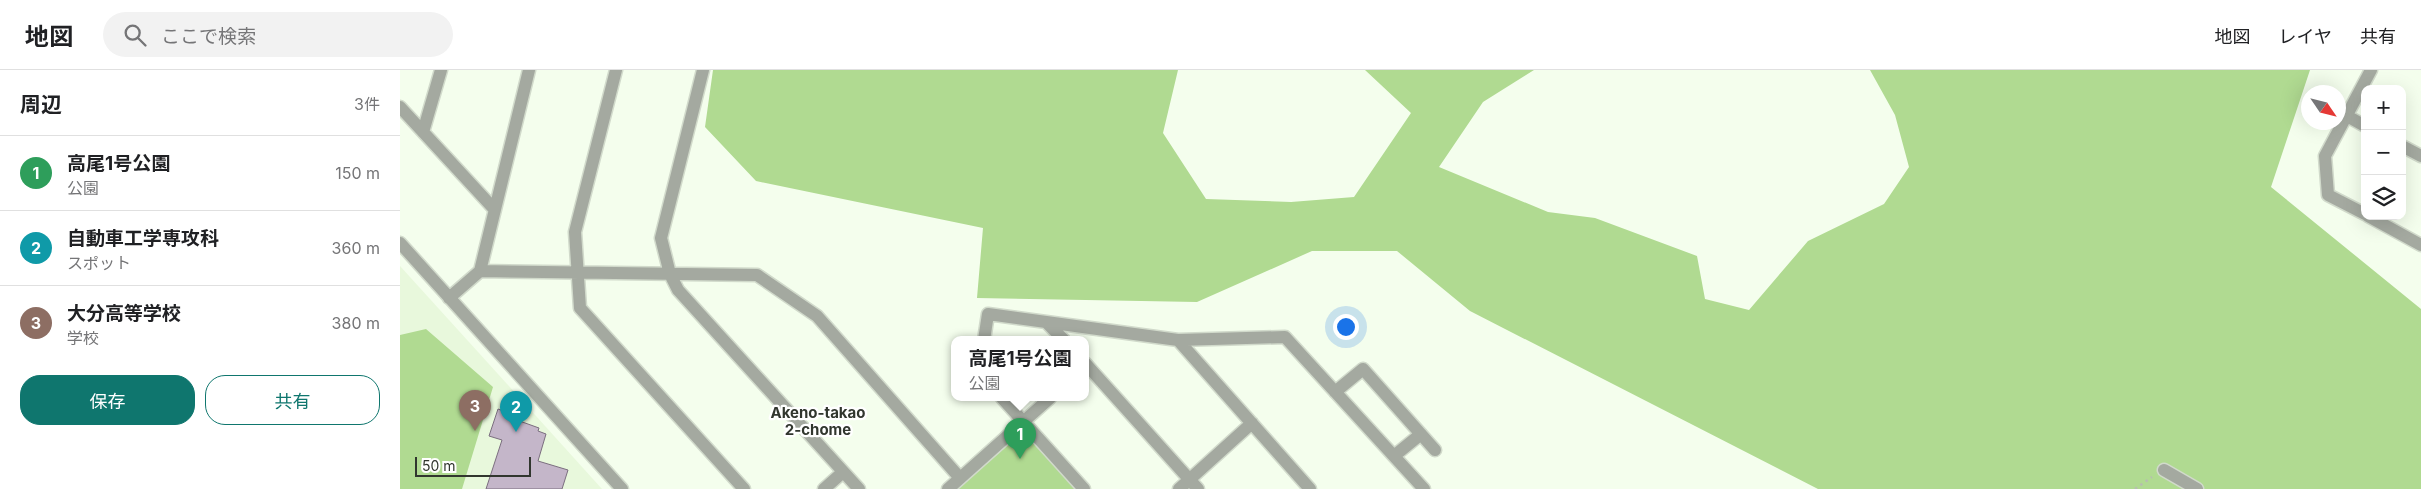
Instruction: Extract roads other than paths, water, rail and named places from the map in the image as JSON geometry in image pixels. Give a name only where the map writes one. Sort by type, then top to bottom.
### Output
[{"type":"street","points":[[423,132],[441,70]]},
{"type":"street","points":[[449,298],[480,271],[530,70]]},
{"type":"street","points":[[616,70],[575,232],[580,308],[744,489]]},
{"type":"street","points":[[703,70],[661,238],[670,274],[678,290],[858,489]]},
{"type":"street","points":[[2361,124],[2346,116],[2371,70]]},
{"type":"street","points":[[400,107],[495,210]]},
{"type":"street","points":[[2339,130],[2325,156],[2328,195],[2361,212]]},
{"type":"street","points":[[2406,148],[2421,156]]},
{"type":"street","points":[[2375,220],[2421,245]]},
{"type":"street","points":[[400,243],[622,489]]},
{"type":"street","points":[[480,271],[757,275],[818,316],[960,478]]},
{"type":"street","points":[[985,336],[988,314],[1178,340],[1285,337],[1424,489]]},
{"type":"street","points":[[1046,322],[1060,336]]},
{"type":"street","points":[[1178,340],[1310,489]]},
{"type":"street","points":[[1089,367],[1194,484]]},
{"type":"street","points":[[1335,392],[1363,369],[1435,450]]},
{"type":"street","points":[[1005,401],[1084,489]]},
{"type":"street","points":[[948,489],[1047,401]]},
{"type":"street","points":[[1179,489],[1194,484],[1252,423]]},
{"type":"street","points":[[1394,456],[1421,434]]},
{"type":"street","points":[[2164,470],[2198,489]]},
{"type":"street","points":[[824,489],[843,472]]},
{"type":"place","name":"大分高等学校","points":[[475,431]]},
{"type":"place","name":"自動車工学専攻科","points":[[516,432]]},
{"type":"place","name":"高尾1号公園","points":[[1020,459]]},
{"type":"district","name":"Akeno-takao 2-chome","points":[[818,420]]}]
